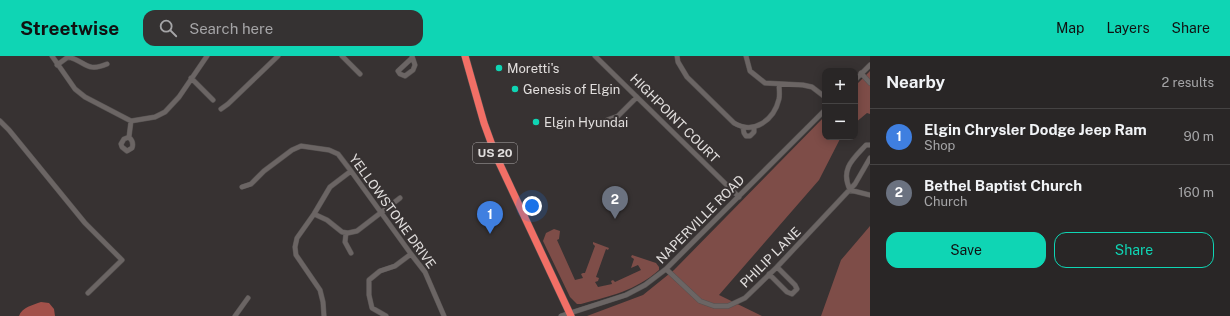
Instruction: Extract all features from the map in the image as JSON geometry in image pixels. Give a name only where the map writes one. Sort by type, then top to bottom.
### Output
[{"type":"highway","name":"US 20","points":[[465,56],[484,123],[496,156],[570,315]]},
{"type":"street","points":[[52,56],[75,89],[85,97],[131,121],[155,118],[166,112],[179,97],[206,57]]},
{"type":"street","points":[[221,109],[278,56]]},
{"type":"street","points":[[342,56],[360,74]]},
{"type":"street","name":"HIGHPOINT COURT","points":[[596,56],[739,196]]},
{"type":"street","points":[[677,56],[678,62],[687,77],[734,123],[743,127],[757,127],[770,115],[777,106],[779,98],[779,84]]},
{"type":"street","points":[[746,56],[748,67],[753,75],[765,83],[803,85],[812,87],[822,95]]},
{"type":"street","points":[[58,65],[68,57],[74,58],[92,68],[98,68],[107,64]]},
{"type":"street","points":[[858,77],[869,68]]},
{"type":"street","points":[[861,74],[870,82]]},
{"type":"street","points":[[191,78],[213,100]]},
{"type":"street","points":[[607,120],[618,116],[637,97]]},
{"type":"street","name":"NAPERVILLE ROAD","points":[[561,316],[570,315],[626,295],[645,285],[666,269],[822,113]]},
{"type":"street","points":[[0,121],[86,223],[122,260],[88,293]]},
{"type":"street","points":[[129,137],[131,121]]},
{"type":"street","points":[[743,127],[746,136],[750,136],[754,132],[754,127]]},
{"type":"street","points":[[870,145],[866,145],[849,165],[846,182],[850,190],[870,195]]},
{"type":"street","name":"YELLOWSTONE DRIVE","points":[[242,187],[251,184],[264,171],[292,150],[301,146],[329,150],[338,154],[425,272],[441,306],[444,316]]},
{"type":"street","name":"PHILIP LANE","points":[[666,269],[700,302],[714,306],[728,306],[744,298],[777,267],[850,190],[870,158]]},
{"type":"street","points":[[324,316],[320,290],[296,255],[295,247],[297,238],[314,214],[330,187],[351,171]]},
{"type":"street","points":[[314,214],[328,220],[342,232],[346,233],[357,231],[400,198]]},
{"type":"street","points":[[346,233],[345,242],[351,253]]},
{"type":"street","points":[[386,316],[372,308],[369,295],[369,280],[380,271],[395,266],[411,254]]},
{"type":"street","points":[[770,274],[787,292],[792,294],[797,289],[795,285],[777,267]]},
{"type":"street","points":[[235,316],[248,298]]},
{"type":"shaded area","points":[[870,71],[870,114],[867,113],[858,120],[858,104],[858,83]]},
{"type":"shaded area","points":[[822,119],[822,140],[839,140],[819,180],[719,295],[762,316],[587,316],[643,295],[674,270]]},
{"type":"shaded area","points":[[870,226],[870,316],[821,316],[841,260]]},
{"type":"shaded area","points":[[554,229],[560,231],[559,239],[557,240],[575,280],[583,278],[581,274],[585,273],[595,246],[593,242],[609,248],[608,250],[606,249],[596,277],[599,278],[598,281],[595,282],[598,287],[612,284],[611,281],[613,280],[615,282],[641,270],[638,265],[631,268],[634,259],[631,257],[632,255],[656,263],[659,270],[641,283],[622,292],[577,304],[570,297],[543,241],[546,233]]},
{"type":"shaded area","points":[[41,302],[49,303],[54,309],[55,316],[19,316],[25,308]]},
{"type":"place","name":"Moretti's","points":[[499,68]]},
{"type":"place","name":"Genesis of Elgin","points":[[515,89]]},
{"type":"place","name":"Elgin Hyundai","points":[[536,122]]},
{"type":"place","name":"Bethel Baptist Church","points":[[615,219]]},
{"type":"place","name":"Elgin Chrysler Dodge Jeep Ram","points":[[490,234]]}]
